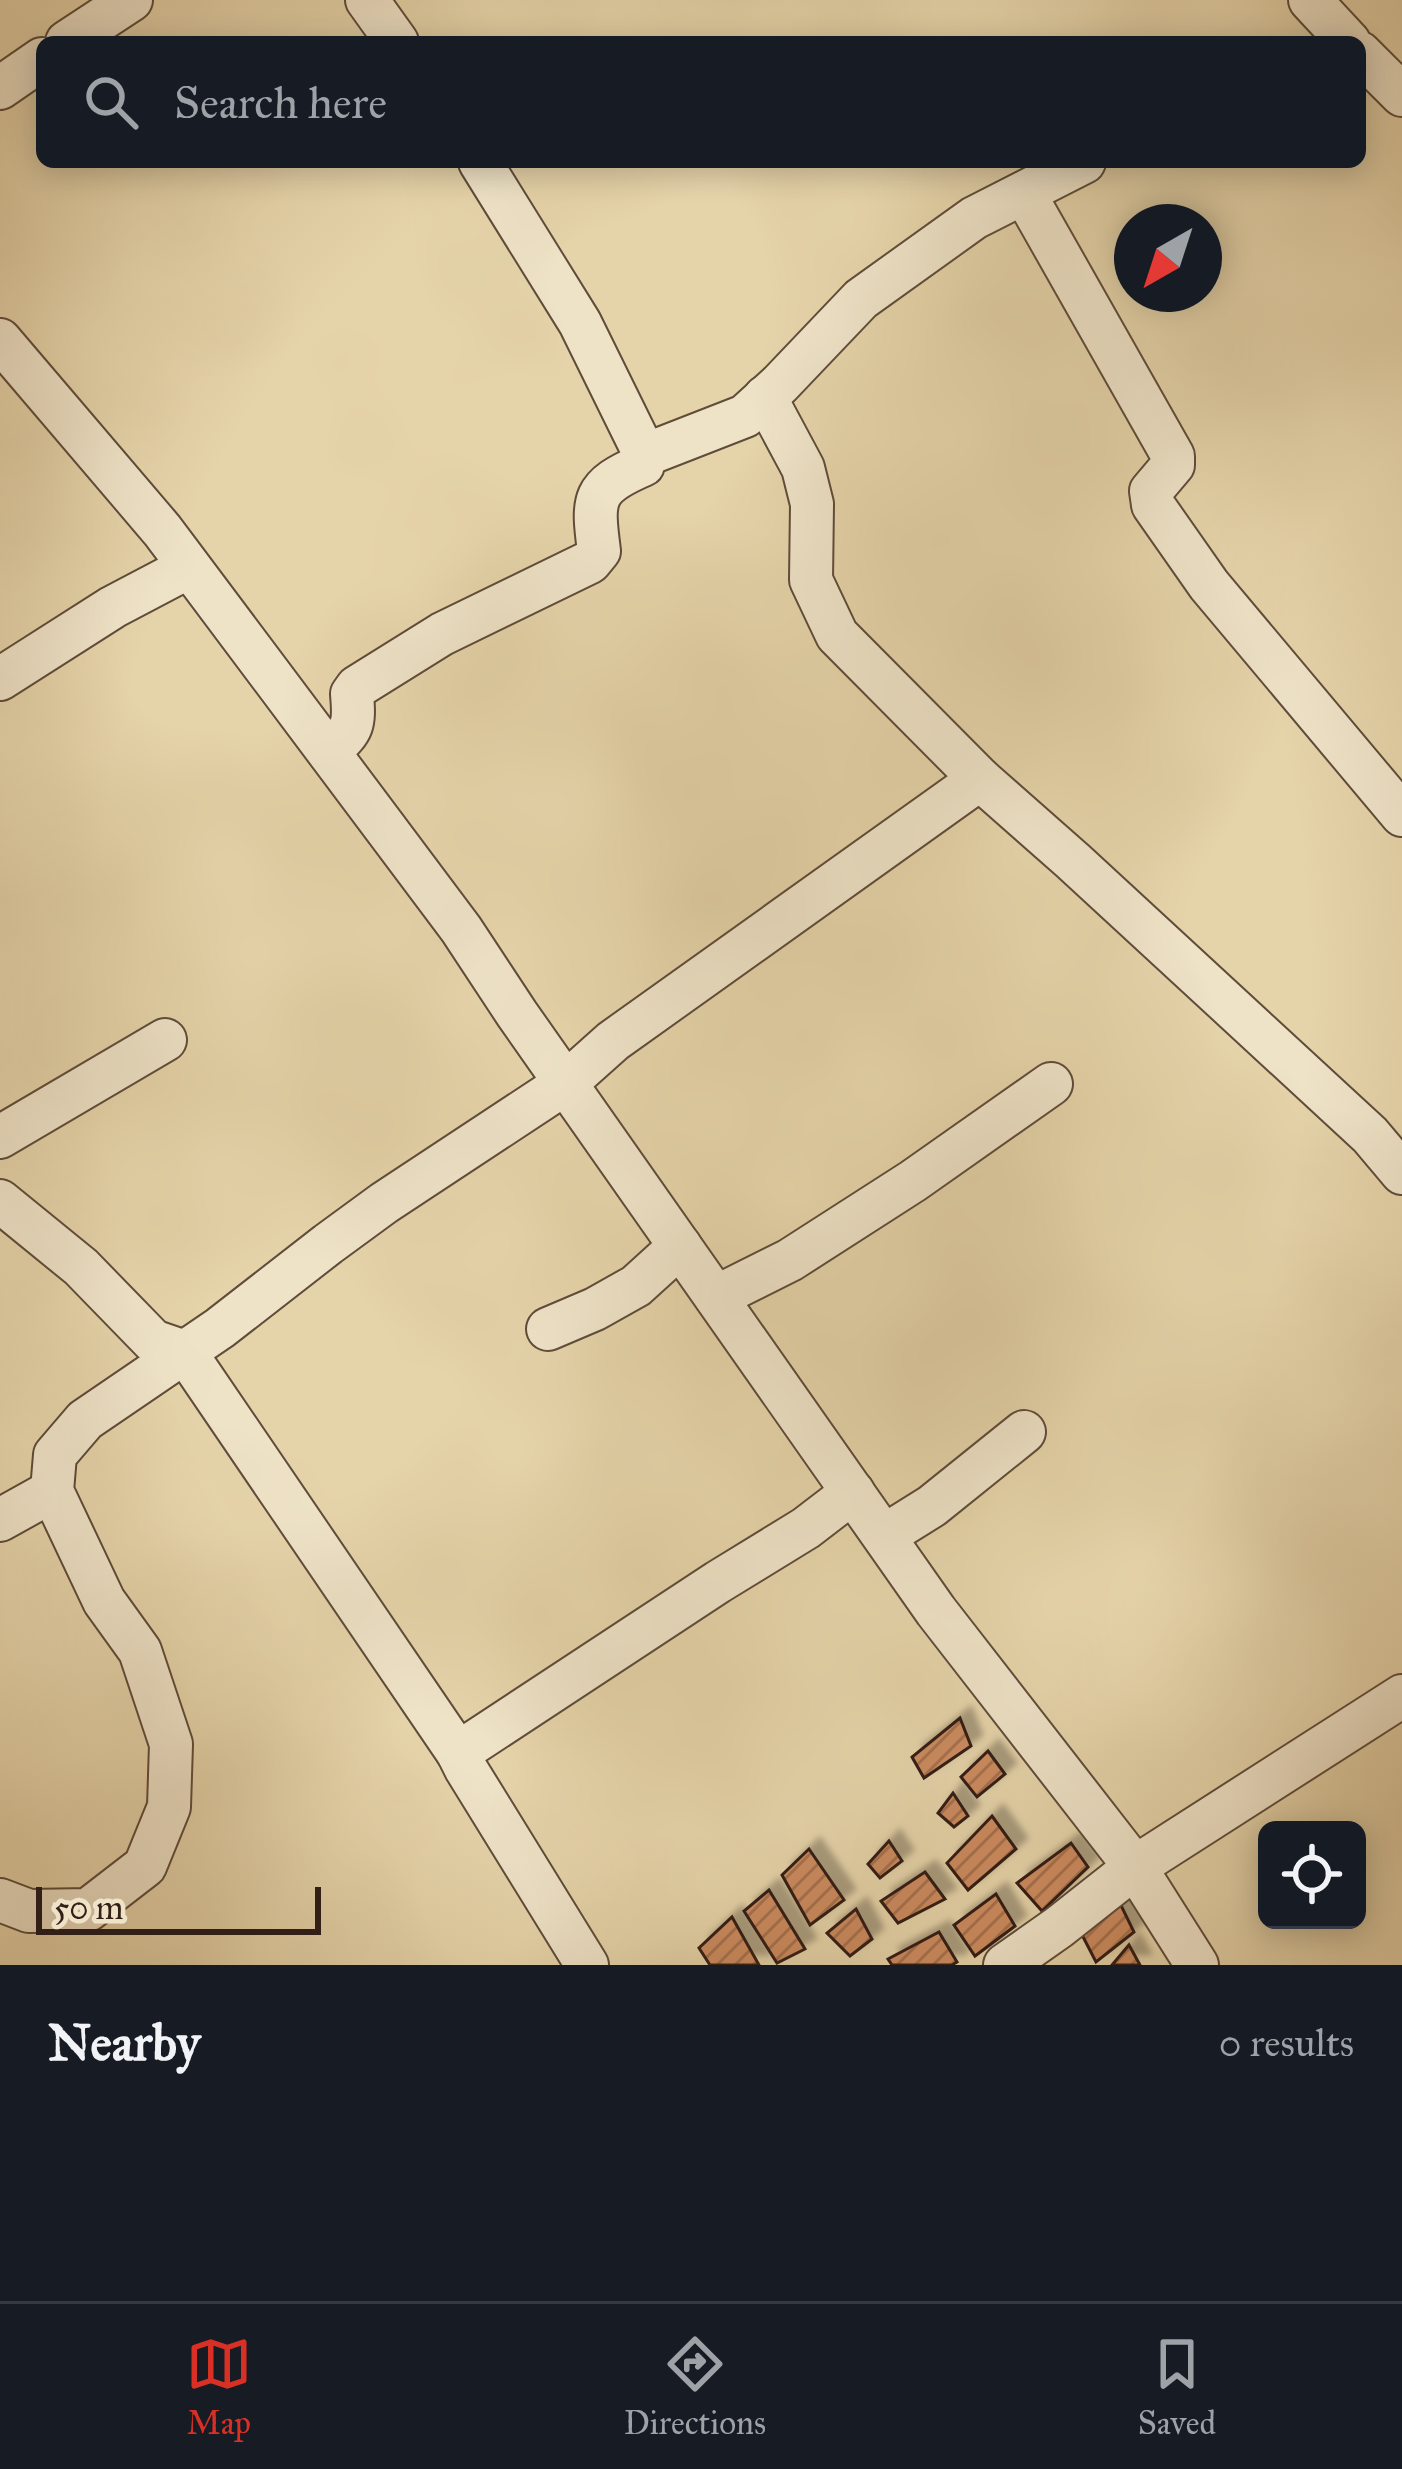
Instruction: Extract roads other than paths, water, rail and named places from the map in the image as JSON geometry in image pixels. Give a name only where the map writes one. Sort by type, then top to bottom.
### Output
[{"type":"street","points":[[76,36],[131,0]]},
{"type":"street","points":[[367,0],[394,36]]},
{"type":"street","points":[[0,88],[36,63]]},
{"type":"street","points":[[1366,63],[1402,95]]},
{"type":"street","points":[[329,752],[352,730],[352,694],[357,687],[442,634],[590,562],[599,551],[596,500],[608,482],[643,465],[645,455],[580,323],[484,168]]},
{"type":"street","points":[[645,455],[745,416],[861,299],[974,218],[1072,168]]},
{"type":"street","points":[[1024,193],[1173,456],[1173,464],[1151,491],[1153,505],[1209,585],[1402,814]]},
{"type":"street","points":[[0,340],[162,530],[461,929],[936,1612],[1135,1868],[1196,1965]]},
{"type":"street","points":[[765,397],[803,468],[812,505],[811,580],[836,635],[980,779],[1370,1135],[1402,1173]]},
{"type":"street","points":[[0,679],[113,607],[189,567]]},
{"type":"street","points":[[0,1900],[29,1912],[88,1910],[146,1866],[169,1808],[171,1744],[140,1651],[104,1601],[52,1491],[56,1456],[85,1420],[220,1328],[365,1217],[566,1083],[613,1041],[980,779]]},
{"type":"street","points":[[0,1137],[165,1040]]},
{"type":"street","points":[[716,1297],[825,1238],[1051,1084]]},
{"type":"street","points":[[0,1201],[81,1267],[153,1341],[184,1352],[458,1753],[586,1965]]},
{"type":"street","points":[[548,1329],[636,1286],[680,1246]]},
{"type":"street","points":[[884,1536],[932,1506],[1024,1432]]},
{"type":"street","points":[[0,1520],[52,1491]]},
{"type":"street","points":[[458,1753],[806,1528],[853,1492]]},
{"type":"street","points":[[1005,1965],[1135,1868],[1402,1696]]}]
